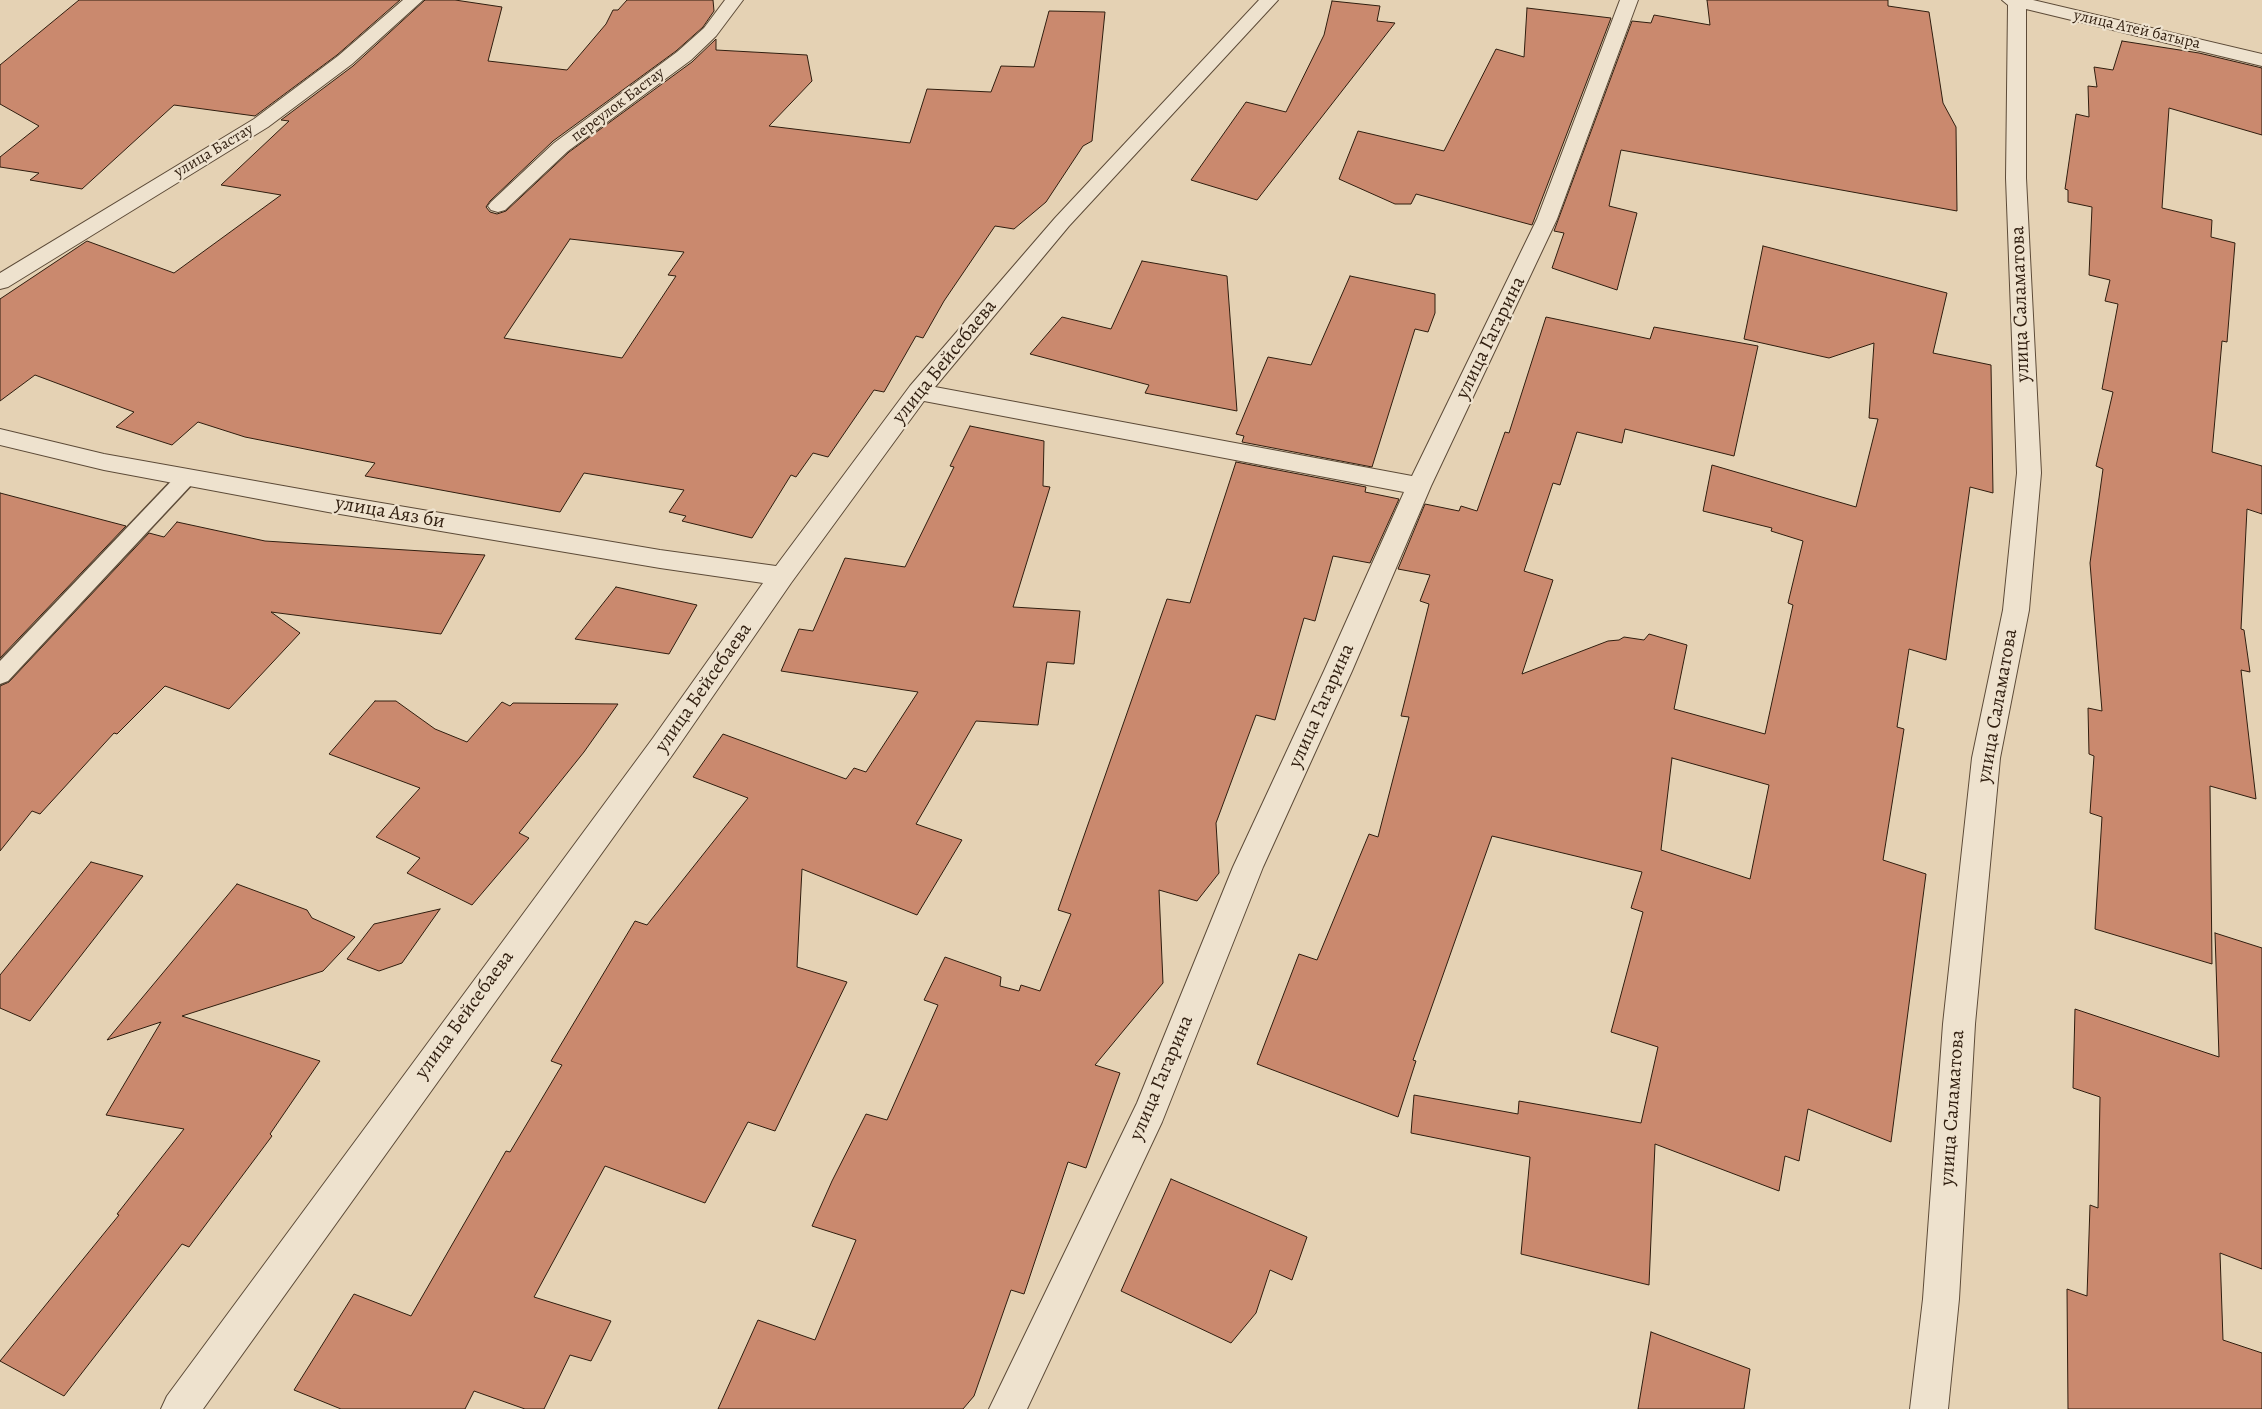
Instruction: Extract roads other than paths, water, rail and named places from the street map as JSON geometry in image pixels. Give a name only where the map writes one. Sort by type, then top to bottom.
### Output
[{"type":"street","name":"улица Бастау","points":[[0,282],[260,123],[345,60],[414,0]]},
{"type":"street","name":"переулок Бастау","points":[[498,206],[561,147],[684,56],[710,32],[734,0]]},
{"type":"street","name":"улица Бейсебаева","points":[[180,1409],[663,746],[782,576],[918,392],[1062,222],[1269,0]]},
{"type":"street","name":"улица Гагарина","points":[[1008,1409],[1150,1111],[1248,867],[1419,486],[1547,219],[1630,0]]},
{"type":"street","name":"улица Атей батыра","points":[[2014,1],[2262,60]]},
{"type":"street","name":"улица Саламатова","points":[[1929,1409],[1941,1299],[1959,1024],[1984,778],[2016,610],[2029,473],[2016,178],[2014,1]]},
{"type":"street","points":[[918,392],[1419,486]]},
{"type":"street","name":"улица Аяз би","points":[[0,437],[104,462],[186,477],[660,559],[782,576]]},
{"type":"lane","points":[[0,675],[186,477]]}]
